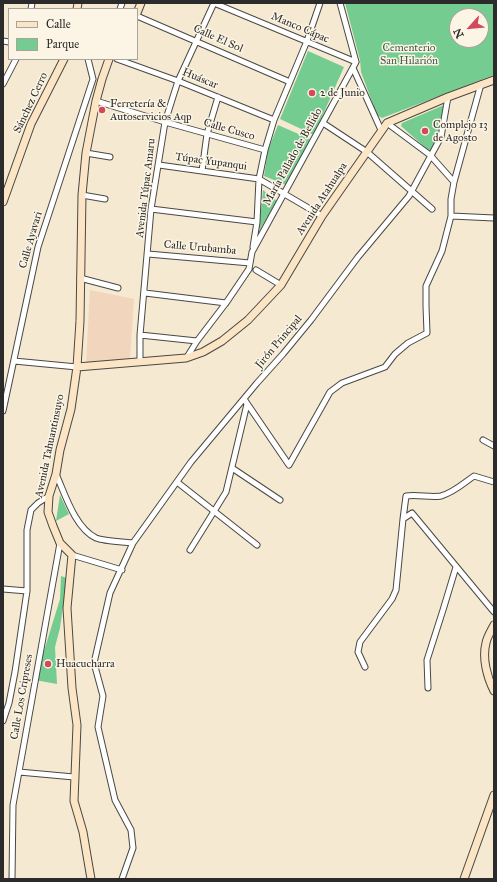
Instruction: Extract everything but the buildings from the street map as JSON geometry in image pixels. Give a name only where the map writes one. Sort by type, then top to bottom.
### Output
[{"type":"street","name":"Avenida Túpac Amaru","points":[[140,362],[140,335],[145,293],[151,209],[165,122],[178,81],[214,3]]},
{"type":"street","name":"Manco Cápac","points":[[214,3],[356,62]]},
{"type":"street","points":[[252,252],[257,222],[259,179],[265,150],[274,120],[307,41],[320,3]]},
{"type":"street","points":[[340,3],[356,62]]},
{"type":"street","name":"Calle El Sol","points":[[138,14],[290,82]]},
{"type":"street","points":[[3,84],[15,60]]},
{"type":"street","name":"Sánchez Cerro","points":[[3,202],[31,124],[63,60]]},
{"type":"street","points":[[88,60],[94,79],[102,79]]},
{"type":"street","name":"Avenida Tahuantinsuyo","points":[[72,555],[60,543],[48,512],[49,496],[56,474],[60,450],[71,409],[77,367],[80,321],[82,194],[86,153],[96,101],[109,60]]},
{"type":"street","name":"Huáscar","points":[[120,60],[178,81],[274,120]]},
{"type":"street","name":"María Pallado de Bellido","points":[[250,263],[252,252],[356,62]]},
{"type":"street","points":[[353,68],[381,130]]},
{"type":"street","name":"Calle Ayavari","points":[[3,411],[38,247],[94,79]]},
{"type":"street","name":"Avenida Atahualpa","points":[[77,367],[186,358],[203,352],[222,341],[248,320],[281,285],[322,216],[387,123],[448,97],[494,80]]},
{"type":"street","points":[[246,402],[289,465],[330,392],[342,383],[385,367],[395,354],[408,343],[427,333],[426,286],[442,251],[451,216],[451,199],[454,182],[481,84]]},
{"type":"street","points":[[202,171],[208,134],[218,97]]},
{"type":"street","name":"Jirón Principal","points":[[122,879],[133,848],[131,830],[115,800],[98,727],[103,696],[94,663],[110,593],[122,570],[133,543],[191,462],[246,402],[311,320],[358,257],[412,191],[440,137],[448,97]]},
{"type":"street","name":"Calle Cusco","points":[[96,101],[265,150]]},
{"type":"street","points":[[323,123],[367,152],[432,209]]},
{"type":"street","points":[[387,123],[430,155],[454,182]]},
{"type":"street","points":[[86,153],[110,157]]},
{"type":"street","name":"Túpac Yupanqui","points":[[159,165],[259,179]]},
{"type":"street","points":[[259,179],[322,216]]},
{"type":"street","points":[[82,194],[105,199]]},
{"type":"street","points":[[151,209],[257,222]]},
{"type":"street","points":[[451,216],[494,218]]},
{"type":"street","name":"Calle Urubamba","points":[[148,254],[250,263]]},
{"type":"street","points":[[186,358],[197,341],[226,304],[249,269],[250,263]]},
{"type":"street","points":[[256,270],[281,285]]},
{"type":"street","points":[[80,278],[118,288]]},
{"type":"street","points":[[145,293],[226,304]]},
{"type":"street","points":[[140,335],[197,341]]},
{"type":"street","points":[[14,361],[77,367]]},
{"type":"street","points":[[190,550],[226,492],[246,402]]},
{"type":"street","points":[[483,440],[494,446]]},
{"type":"street","points":[[232,468],[280,500]]},
{"type":"street","points":[[56,474],[76,518],[84,528],[97,538],[133,543]]},
{"type":"street","points":[[365,667],[358,652],[360,642],[392,599],[396,590],[406,496],[440,496],[448,493],[474,476],[494,482]]},
{"type":"street","points":[[176,482],[257,545]]},
{"type":"street","points":[[3,721],[9,703],[15,672],[27,591],[27,530],[31,510],[38,503],[49,496]]},
{"type":"street","points":[[403,519],[412,513],[494,612]]},
{"type":"street","name":"Calle Los Cripreses","points":[[12,879],[13,805],[60,543]]},
{"type":"street","points":[[91,879],[83,832],[74,802],[77,725],[72,681],[67,608],[72,555],[122,570]]},
{"type":"street","points":[[428,688],[427,660],[444,610],[456,567]]},
{"type":"street","points":[[3,589],[27,591]]},
{"type":"street","points":[[494,625],[486,642],[485,653],[486,664],[494,690]]},
{"type":"street","points":[[19,772],[74,777]]},
{"type":"street","points":[[464,879],[494,795]]},
{"type":"shaded area","points":[[90,290],[134,299],[130,360],[86,363]]},
{"type":"green space","name":"Cementerio San Hilarión","points":[[345,3],[494,3],[494,75],[382,118],[377,115],[361,72],[360,60]]},
{"type":"green space","name":"2 de Junio","points":[[308,51],[344,67],[314,135],[280,119]]},
{"type":"green space","name":"Complejo 13 de Agosto","points":[[444,105],[448,108],[443,135],[433,150],[428,150],[401,126],[402,123]]},
{"type":"green space","points":[[278,125],[310,139],[286,185],[264,176],[268,150]]},
{"type":"green space","points":[[263,190],[277,201],[259,231]]},
{"type":"green space","points":[[60,495],[69,514],[56,521]]},
{"type":"green space","name":"Huacucharra","points":[[61,576],[67,578],[60,628],[55,647],[57,684],[35,680],[60,599]]},
{"type":"place","name":"2 de Junio","points":[[312,93]]},
{"type":"place","name":"Ferretería & Autoservicios Aqp","points":[[102,110]]},
{"type":"place","name":"Complejo 13 de Agosto","points":[[425,131]]},
{"type":"place","name":"Huacucharra","points":[[48,664]]}]
